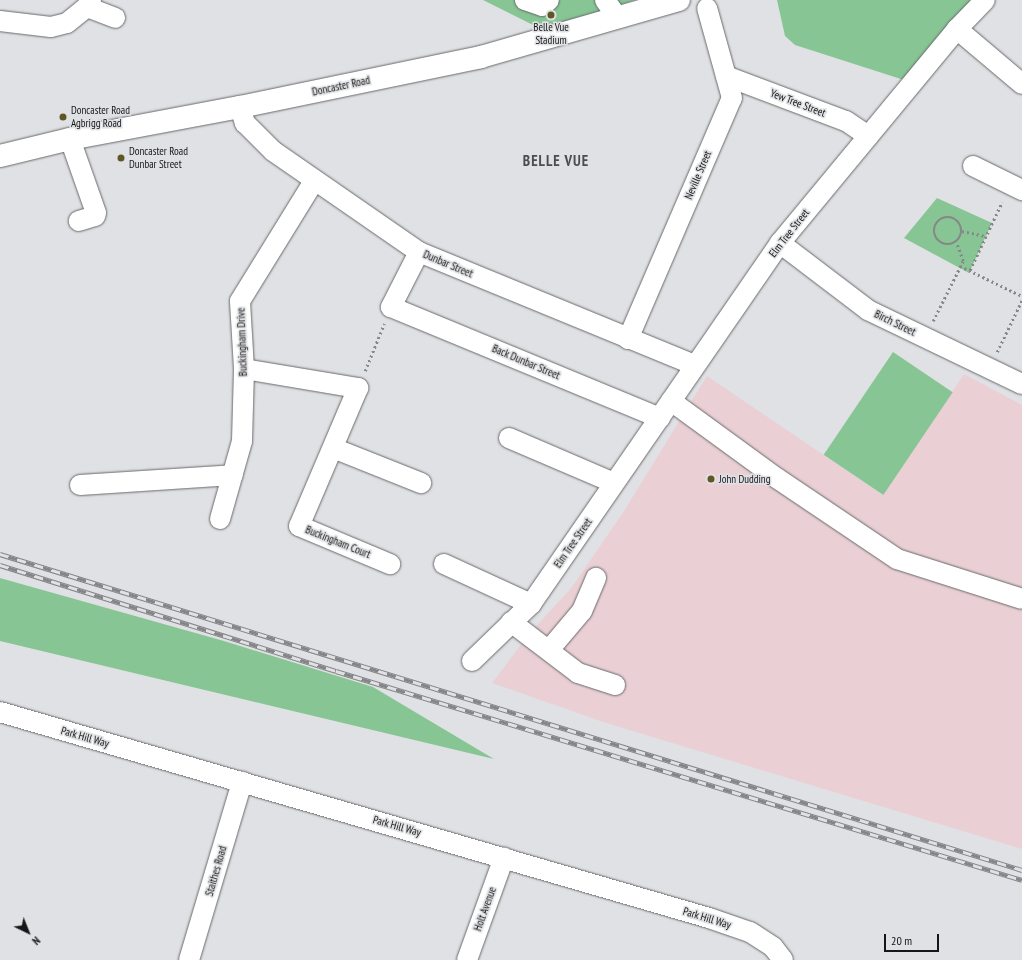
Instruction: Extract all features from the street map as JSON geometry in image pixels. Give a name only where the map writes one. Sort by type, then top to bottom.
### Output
[{"type":"highway","name":"Doncaster Road","points":[[0,156],[70,139],[240,107],[481,57],[679,0]]},
{"type":"street","points":[[525,0],[542,6],[549,0]]},
{"type":"street","points":[[605,0],[618,18]]},
{"type":"street","name":"Elm Tree Street","points":[[472,661],[531,604],[660,418],[694,365],[780,243],[957,29],[985,0]]},
{"type":"street","points":[[0,21],[51,27],[67,23],[89,3],[115,18]]},
{"type":"street","name":"Neville Street","points":[[628,339],[732,98],[706,8]]},
{"type":"street","points":[[957,29],[1022,84]]},
{"type":"street","name":"Yew Tree Street","points":[[726,76],[846,121],[868,136]]},
{"type":"street","name":"Dunbar Street","points":[[240,107],[245,123],[260,140],[314,181],[419,252],[694,365]]},
{"type":"street","points":[[70,139],[96,213],[95,216],[79,221]]},
{"type":"street","points":[[973,166],[1016,187]]},
{"type":"street","name":"Buckingham Drive","points":[[220,519],[242,441],[244,369],[240,300],[314,181]]},
{"type":"street","name":"Birch Street","points":[[780,243],[868,310],[1022,384]]},
{"type":"street","points":[[391,306],[419,252]]},
{"type":"street","name":"Back Dunbar Street","points":[[391,306],[660,418]]},
{"type":"street","points":[[244,369],[358,388]]},
{"type":"street","name":"Buckingham Court","points":[[358,388],[299,526],[390,564]]},
{"type":"street","points":[[671,401],[778,480],[897,559],[1022,599]]},
{"type":"street","points":[[509,438],[614,483]]},
{"type":"street","points":[[333,448],[421,483]]},
{"type":"street","points":[[80,485],[232,475]]},
{"type":"street","points":[[444,564],[531,604]]},
{"type":"street","points":[[548,650],[582,611],[596,578]]},
{"type":"street","points":[[511,622],[578,673],[615,685]]},
{"type":"street","name":"Park Hill Way","points":[[0,712],[504,857],[750,932],[773,947],[783,960]]},
{"type":"street","name":"Staithes Road","points":[[189,960],[242,782]]},
{"type":"street","name":"Holt Avenue","points":[[467,960],[504,857]]},
{"type":"path","points":[[970,270],[986,236],[1016,187]]},
{"type":"path","points":[[951,218],[959,222],[962,231],[956,242],[948,245],[939,241],[935,234],[936,225],[942,219],[951,218]]},
{"type":"path","points":[[962,231],[986,236]]},
{"type":"path","points":[[925,338],[960,266],[962,255],[956,242]]},
{"type":"path","points":[[960,266],[1022,296]]},
{"type":"path","points":[[988,368],[1022,300]]},
{"type":"path","points":[[358,388],[391,306]]},
{"type":"shaded area","points":[[964,374],[1022,405],[1022,849],[603,722],[492,683],[529,634],[572,587],[624,511],[707,376],[883,495]]},
{"type":"green space","name":"Belle Vue Stadium","points":[[483,0],[635,0],[543,30]]},
{"type":"green space","points":[[777,0],[975,0],[904,80],[795,45],[785,36]]},
{"type":"green space","points":[[937,198],[992,223],[969,273],[904,238]]},
{"type":"green space","points":[[893,352],[953,392],[883,495],[824,455]]},
{"type":"green space","points":[[0,578],[224,641],[373,687],[494,759],[0,641]]},
{"type":"railway","points":[[0,554],[1022,870]]},
{"type":"railway","points":[[0,565],[336,671],[1022,880]]},
{"type":"place","name":"Belle Vue Stadium","points":[[551,15]]},
{"type":"place","name":"Doncaster Road Agbrigg Road","points":[[63,117]]},
{"type":"place","name":"Doncaster Road Dunbar Street","points":[[121,158]]},
{"type":"place","name":"John Dudding","points":[[711,479]]},
{"type":"district","name":"BELLE VUE","points":[[556,161]]}]
